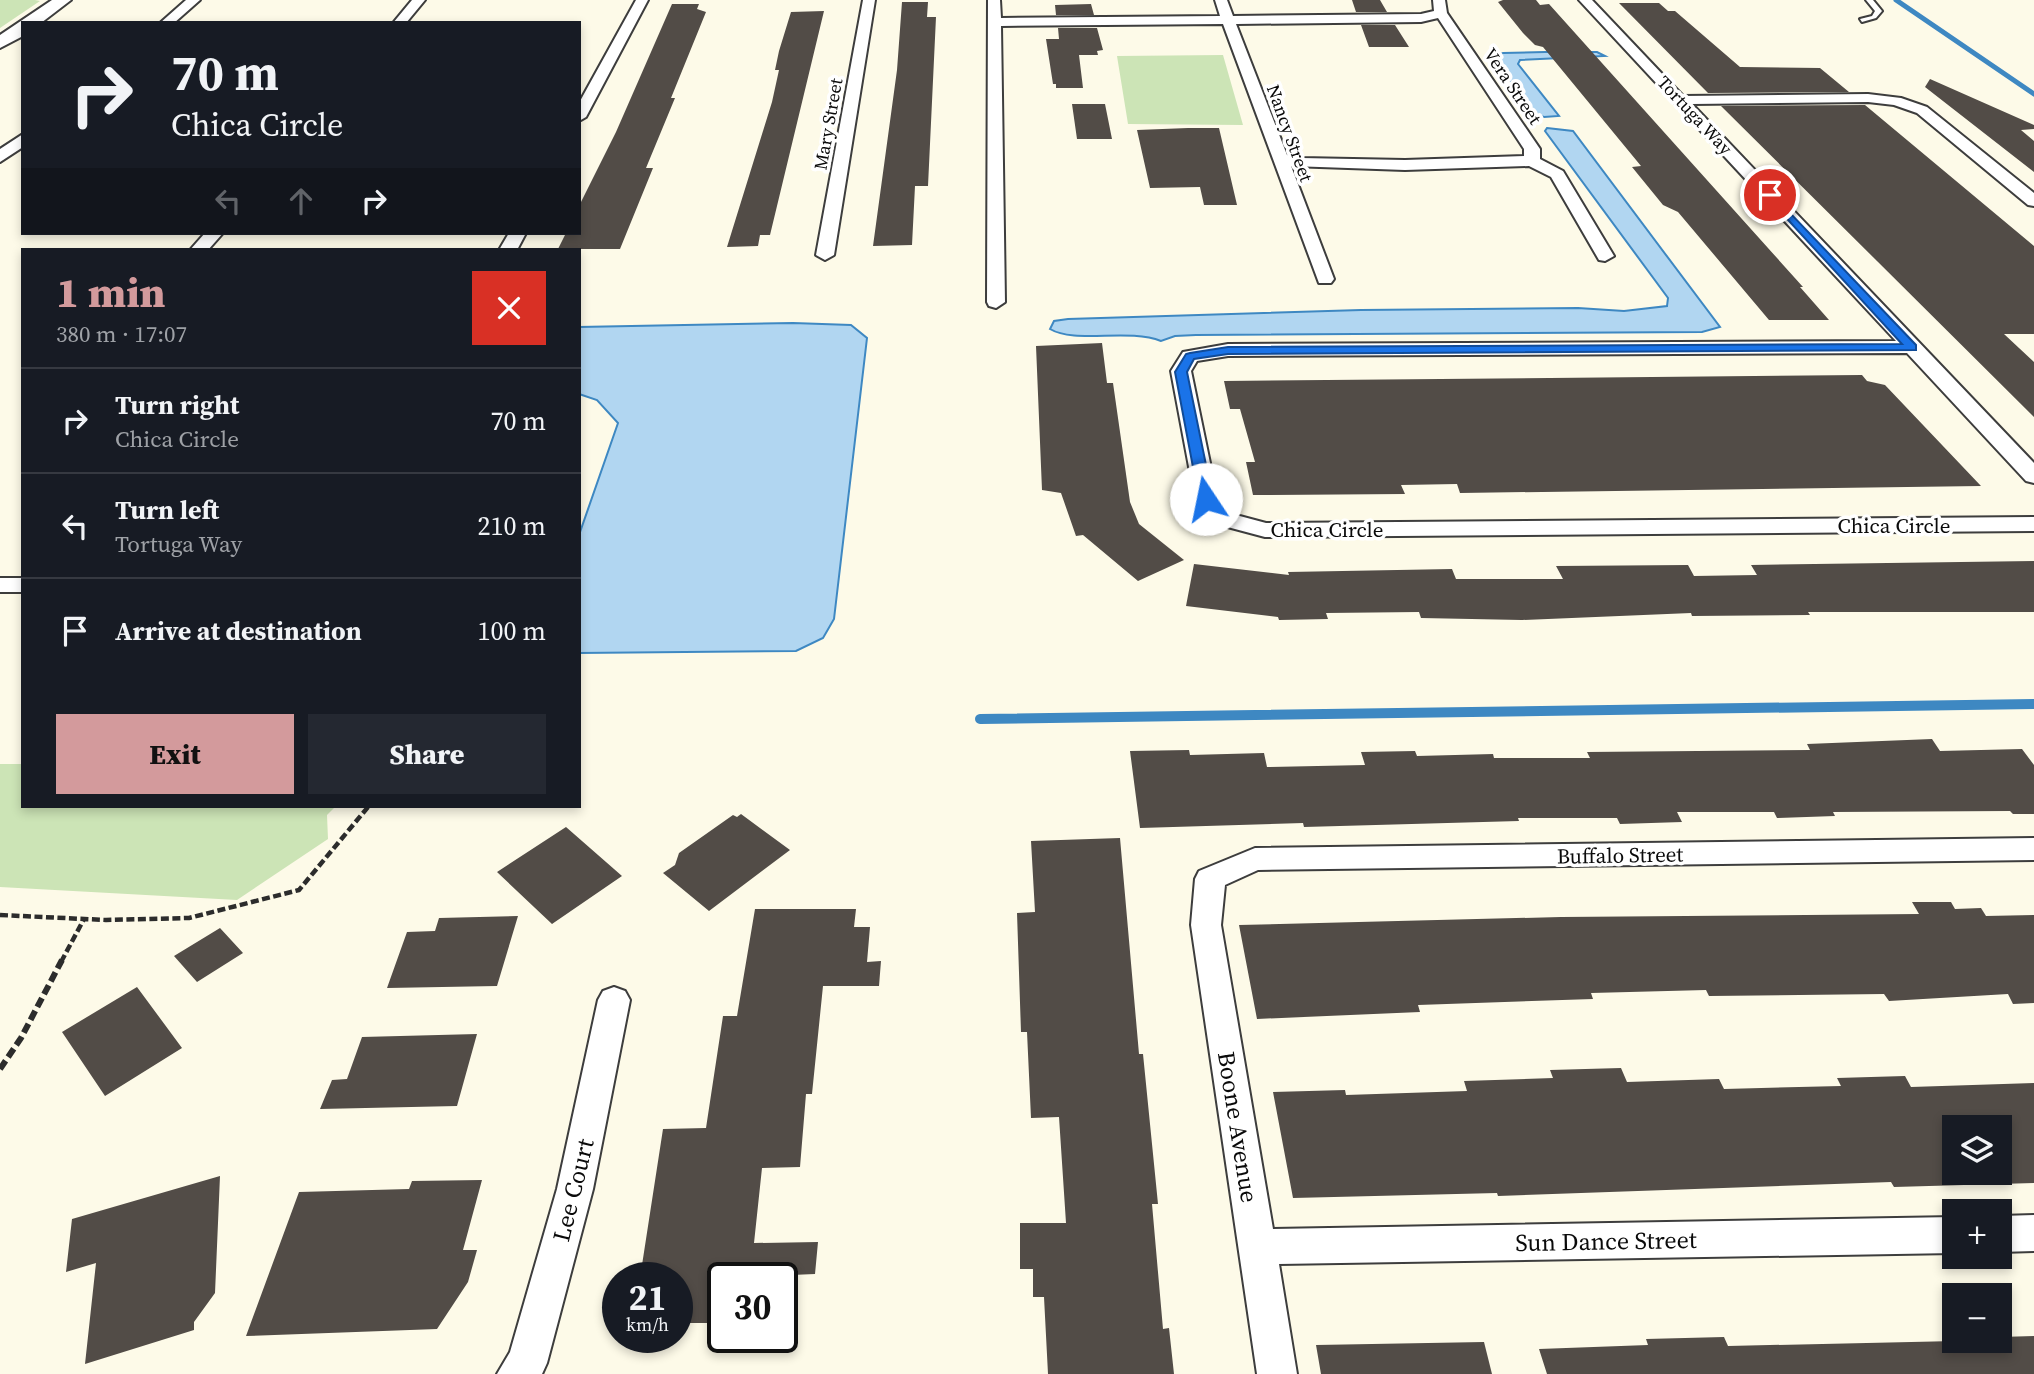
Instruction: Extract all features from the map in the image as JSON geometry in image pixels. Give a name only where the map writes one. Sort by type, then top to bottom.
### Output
[{"type":"street","points":[[33,21],[63,0]]},
{"type":"street","points":[[168,21],[194,0]]},
{"type":"street","points":[[401,21],[419,0]]},
{"type":"street","points":[[581,113],[642,0]]},
{"type":"street","name":"Mary Street","points":[[825,255],[869,0]]},
{"type":"street","points":[[994,0],[996,302]]},
{"type":"street","name":"Nancy Street","points":[[1221,0],[1325,279]]},
{"type":"street","name":"Tortuga Way","points":[[1586,0],[2034,476]]},
{"type":"street","points":[[995,22],[1422,18],[1440,7]]},
{"type":"street","name":"Vera Street","points":[[1440,7],[1532,149],[1532,161]]},
{"type":"street","points":[[0,43],[21,29]]},
{"type":"street","points":[[1682,100],[1868,98],[1896,101],[1922,110],[2034,201]]},
{"type":"street","points":[[0,157],[21,141]]},
{"type":"street","points":[[1278,158],[1301,163],[1405,165],[1532,161],[1557,174],[1605,256]]},
{"type":"street","name":"Chica Circle","points":[[1911,347],[1228,351],[1190,356],[1181,372],[1206,499],[1228,520],[1265,530],[2034,524]]},
{"type":"street","points":[[0,585],[21,585]]},
{"type":"street","name":"Buffalo Street","points":[[1210,879],[1255,859],[2034,849]]},
{"type":"street","name":"Boone Avenue","points":[[1210,879],[1206,925],[1277,1374]]},
{"type":"street","name":"Lee Court","points":[[517,1374],[527,1363],[575,1189],[614,1000]]},
{"type":"street","points":[[2012,1234],[2034,1233]]},
{"type":"street","name":"Sun Dance Street","points":[[1258,1247],[1942,1235]]},
{"type":"lane","points":[[1862,20],[1874,17],[1879,10],[1869,0]]},
{"type":"path","points":[[0,915],[84,919],[189,918],[299,890],[367,808]]},
{"type":"path","points":[[0,1069],[21,1038],[84,919]]},
{"type":"green space","points":[[0,0],[35,0],[40,1],[0,28]]},
{"type":"green space","points":[[1223,55],[1243,125],[1128,124],[1117,56]]},
{"type":"green space","points":[[0,764],[21,764],[21,808],[334,808],[327,815],[328,839],[237,900],[0,887]]},
{"type":"water","points":[[1597,52],[1605,56],[1520,60],[1518,64],[1559,116],[1544,117],[1533,113],[1497,62],[1498,55],[1503,53]]},
{"type":"water","points":[[1547,128],[1573,131],[1720,327],[1702,332],[1196,335],[1175,336],[1161,341],[1148,337],[1073,335],[1050,329],[1054,321],[1068,319],[1361,310],[1578,308],[1624,311],[1667,306],[1668,298],[1545,131]]},
{"type":"water","points":[[793,323],[851,325],[867,338],[834,619],[823,638],[796,651],[581,653],[581,529],[618,423],[597,400],[581,395],[581,327]]},
{"type":"building","points":[[1352,0],[1380,0],[1387,12],[1356,12]]},
{"type":"building","points":[[1536,0],[1540,5],[1549,4],[1803,287],[1800,287],[1829,320],[1769,320],[1678,212],[1663,205],[1632,167],[1641,166],[1543,47],[1535,45],[1523,33],[1498,2]]},
{"type":"building","points":[[902,2],[928,2],[927,17],[936,17],[928,186],[915,186],[912,245],[873,246],[897,70]]},
{"type":"building","points":[[1619,3],[1659,3],[1668,11],[1675,11],[1740,67],[1820,68],[1849,92],[1708,93]]},
{"type":"building","points":[[672,4],[699,4],[697,9],[706,12],[671,98],[675,98],[646,168],[653,168],[620,249],[558,248],[565,235],[581,235],[581,202],[616,132]]},
{"type":"building","points":[[1091,4],[1094,15],[1056,15],[1055,5]]},
{"type":"building","points":[[824,11],[770,235],[760,235],[758,246],[727,247],[772,102],[779,70],[775,70],[779,51],[791,12]]},
{"type":"building","points":[[1361,25],[1395,25],[1409,47],[1369,47]]},
{"type":"building","points":[[1058,28],[1097,28],[1103,50],[1097,51],[1098,55],[1079,55],[1083,88],[1056,88],[1056,84],[1053,84],[1046,39],[1059,39]]},
{"type":"building","points":[[1930,79],[2034,125],[2034,129],[2021,130],[2034,141],[2034,172],[1925,87]]},
{"type":"building","points":[[1072,104],[1105,104],[1112,139],[1077,139]]},
{"type":"building","points":[[1865,105],[2034,246],[2034,334],[2004,334],[2034,362],[2034,417],[1721,106]]},
{"type":"building","points":[[1219,128],[1237,205],[1204,205],[1200,187],[1150,188],[1137,130]]},
{"type":"building","points":[[1102,343],[1107,383],[1113,383],[1130,502],[1139,524],[1184,560],[1138,581],[1083,535],[1076,536],[1061,493],[1042,490],[1036,346]]},
{"type":"building","points":[[1862,375],[1867,381],[1885,385],[1981,486],[1460,493],[1457,484],[1401,485],[1405,494],[1253,495],[1246,462],[1255,462],[1240,409],[1230,409],[1224,381]]},
{"type":"building","points":[[2034,561],[2034,612],[1808,612],[1810,615],[1692,616],[1691,613],[1522,620],[1421,618],[1419,612],[1326,613],[1328,619],[1279,620],[1278,617],[1186,606],[1194,564],[1289,575],[1288,572],[1452,569],[1456,579],[1563,579],[1556,566],[1688,565],[1694,576],[1757,575],[1751,565]]},
{"type":"building","points":[[1932,739],[1940,751],[2022,749],[2034,765],[2034,814],[2013,814],[2010,811],[1833,812],[1835,816],[1777,818],[1774,812],[1677,812],[1682,822],[1620,824],[1617,818],[1518,818],[1519,821],[1304,827],[1303,823],[1140,828],[1130,751],[1189,750],[1190,755],[1264,753],[1267,767],[1365,765],[1361,752],[1415,751],[1417,756],[1493,754],[1494,758],[1590,758],[1587,752],[1810,750],[1807,744]]},
{"type":"building","points":[[741,814],[790,850],[709,911],[663,873],[675,865],[679,853],[733,815],[737,817]]},
{"type":"building","points":[[566,827],[622,876],[552,924],[497,872]]},
{"type":"building","points":[[1120,838],[1139,1054],[1143,1054],[1158,1204],[1152,1204],[1163,1329],[1169,1328],[1174,1374],[1048,1374],[1044,1297],[1033,1297],[1033,1269],[1020,1269],[1020,1223],[1066,1223],[1059,1117],[1031,1118],[1027,1032],[1021,1032],[1017,913],[1035,912],[1031,841]]},
{"type":"building","points":[[1912,902],[1951,902],[1955,909],[1981,908],[1986,916],[2034,915],[2034,1003],[2013,1004],[2008,994],[1889,1001],[1884,994],[1709,996],[1706,990],[1591,993],[1593,999],[1418,1005],[1420,1012],[1257,1019],[1239,925],[1561,917],[1919,914]]},
{"type":"building","points":[[755,909],[856,909],[854,927],[870,927],[867,962],[881,961],[879,986],[823,986],[812,1094],[806,1094],[800,1167],[762,1168],[754,1243],[818,1242],[815,1274],[798,1275],[798,1262],[707,1262],[707,1323],[693,1323],[693,1262],[642,1262],[663,1129],[706,1128],[723,1016],[737,1016]]},
{"type":"building","points":[[518,916],[497,986],[387,988],[407,932],[435,931],[439,918]]},
{"type":"building","points":[[220,928],[243,953],[197,982],[174,956]]},
{"type":"building","points":[[137,987],[182,1048],[105,1096],[62,1032]]},
{"type":"building","points":[[477,1034],[457,1106],[320,1109],[332,1080],[347,1079],[362,1037]]},
{"type":"building","points":[[1621,1068],[1627,1082],[1719,1079],[1724,1089],[1841,1086],[1837,1078],[1905,1076],[1911,1087],[2034,1083],[2034,1183],[2012,1184],[2012,1115],[1942,1115],[1942,1185],[1964,1185],[1894,1187],[1891,1182],[1498,1196],[1497,1193],[1293,1198],[1273,1092],[1345,1090],[1346,1095],[1467,1091],[1464,1081],[1553,1078],[1550,1070]]},
{"type":"building","points":[[220,1176],[215,1293],[194,1322],[194,1330],[85,1364],[96,1263],[66,1272],[72,1219]]},
{"type":"building","points":[[482,1180],[463,1250],[477,1250],[468,1282],[437,1329],[246,1336],[299,1192],[409,1189],[412,1181]]},
{"type":"building","points":[[2034,1336],[2034,1374],[1547,1374],[1539,1349],[1648,1345],[1646,1339],[1724,1337],[1728,1346],[1942,1341],[1942,1353],[2012,1353],[2012,1337]]},
{"type":"building","points":[[1484,1342],[1492,1374],[1321,1374],[1316,1345]]},
{"type":"waterway","points":[[1896,0],[2034,94]]},
{"type":"waterway","points":[[980,719],[2034,704]]},
{"type":"route","points":[[1206,499],[1181,372],[1190,356],[1228,351],[1911,347],[1770,195]]}]
